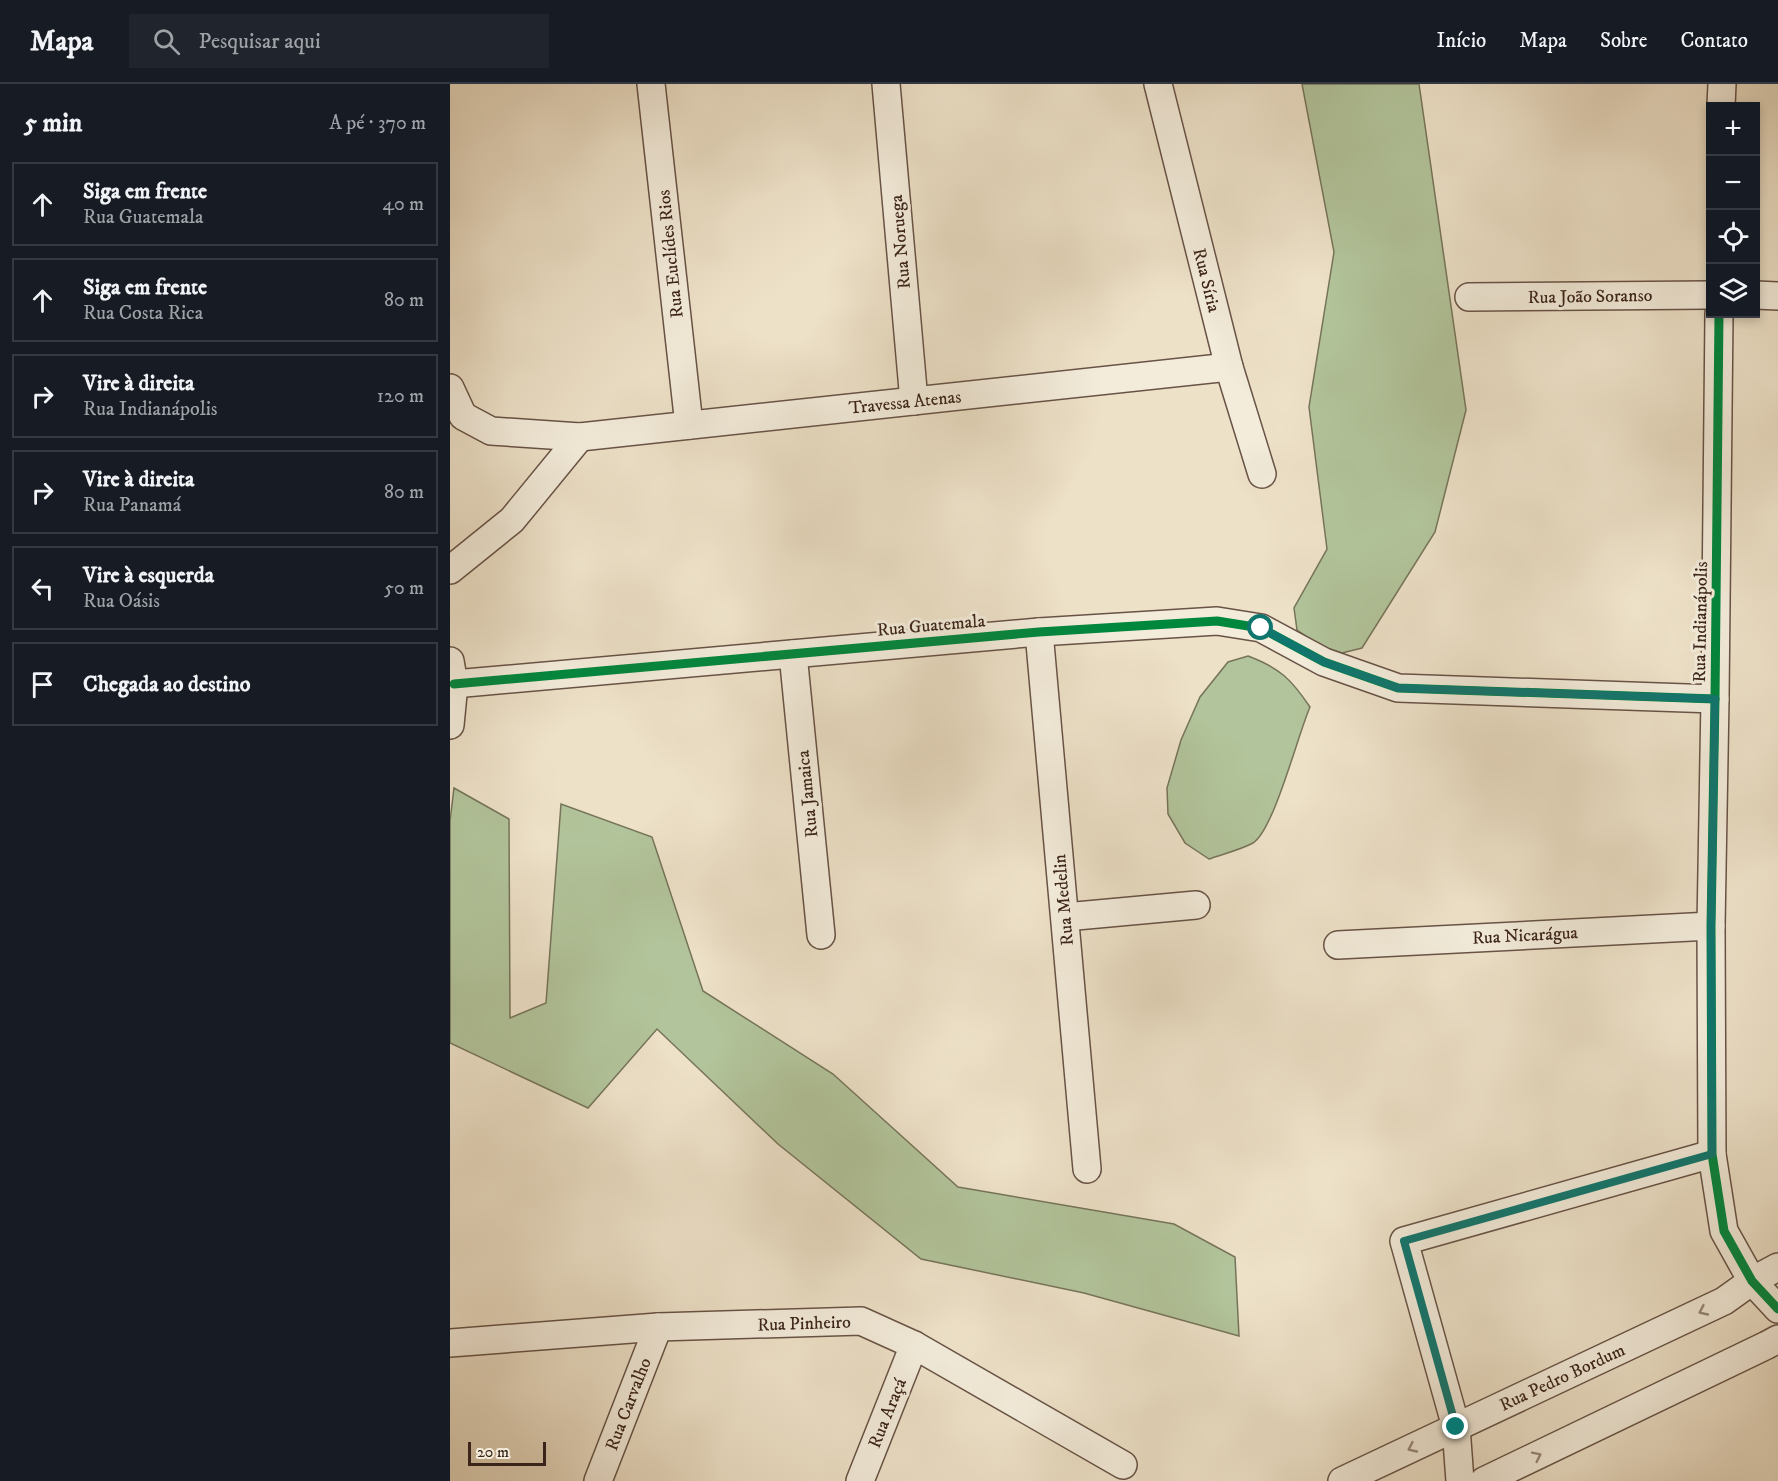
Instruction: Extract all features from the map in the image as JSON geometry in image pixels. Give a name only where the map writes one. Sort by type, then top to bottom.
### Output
[{"type":"street","name":"Rua Euclídes Rios","points":[[651,84],[689,425]]},
{"type":"street","name":"Rua Noruega","points":[[886,84],[914,401]]},
{"type":"street","name":"Rua Síria","points":[[1158,84],[1229,367],[1262,474]]},
{"type":"street","points":[[1721,102],[1722,84]]},
{"type":"street","name":"Rua João Soranso","points":[[1469,297],[1706,295]]},
{"type":"street","points":[[1760,295],[1778,296]]},
{"type":"street","name":"Rua Indianápolis","points":[[1719,318],[1711,926],[1712,1154],[1724,1231],[1752,1281],[1778,1309]]},
{"type":"street","name":"Travessa Atenas","points":[[450,388],[463,416],[491,432],[580,437],[1229,367]]},
{"type":"street","points":[[450,570],[512,520],[580,437]]},
{"type":"street","name":"Rua Guatemala","points":[[452,673],[793,654],[1039,632],[1217,621],[1261,628],[1324,662],[1398,688],[1715,699]]},
{"type":"street","name":"Rua Medelin","points":[[1039,632],[1087,1169]]},
{"type":"street","name":"Rua Jamaica","points":[[793,654],[821,935]]},
{"type":"street","points":[[450,725],[452,673]]},
{"type":"street","points":[[1065,917],[1196,905]]},
{"type":"street","name":"Rua Nicarágua","points":[[1338,945],[1711,926]]},
{"type":"street","points":[[1460,1481],[1456,1427],[1404,1241],[1712,1154]]},
{"type":"street","name":"Rua Pedro Bordum","points":[[1342,1481],[1724,1301],[1752,1281],[1778,1267]]},
{"type":"street","name":"Rua Pinheiro","points":[[450,1343],[658,1327],[861,1322],[914,1345],[1123,1465]]},
{"type":"street","name":"Rua Carvalho","points":[[597,1481],[658,1327]]},
{"type":"street","points":[[1484,1481],[1767,1346],[1778,1338]]},
{"type":"street","name":"Rua Araçá","points":[[860,1481],[914,1345]]},
{"type":"green space","points":[[1302,84],[1419,84],[1466,410],[1435,532],[1362,648],[1342,653],[1320,646],[1297,630],[1294,608],[1327,549],[1309,407],[1334,252]]},
{"type":"green space","points":[[1248,656],[1277,670],[1297,689],[1310,707],[1277,801],[1261,835],[1253,843],[1209,859],[1185,843],[1168,814],[1167,788],[1181,740],[1200,697],[1228,662]]},
{"type":"green space","points":[[454,788],[509,819],[510,1018],[546,1003],[561,804],[652,837],[703,991],[833,1074],[958,1187],[1174,1224],[1235,1257],[1239,1336],[1084,1293],[921,1259],[778,1144],[657,1029],[588,1108],[450,1043],[450,821]]},
{"type":"cycle path","points":[[1719,318],[1711,926],[1712,1154],[1724,1231],[1752,1281],[1778,1309]]},
{"type":"cycle path","points":[[454,684],[1039,632],[1217,621],[1261,628],[1324,662],[1398,688],[1715,699]]},
{"type":"route","points":[[1261,628],[1324,662],[1398,688],[1715,699],[1711,926],[1712,1154],[1404,1241],[1456,1427]]}]
